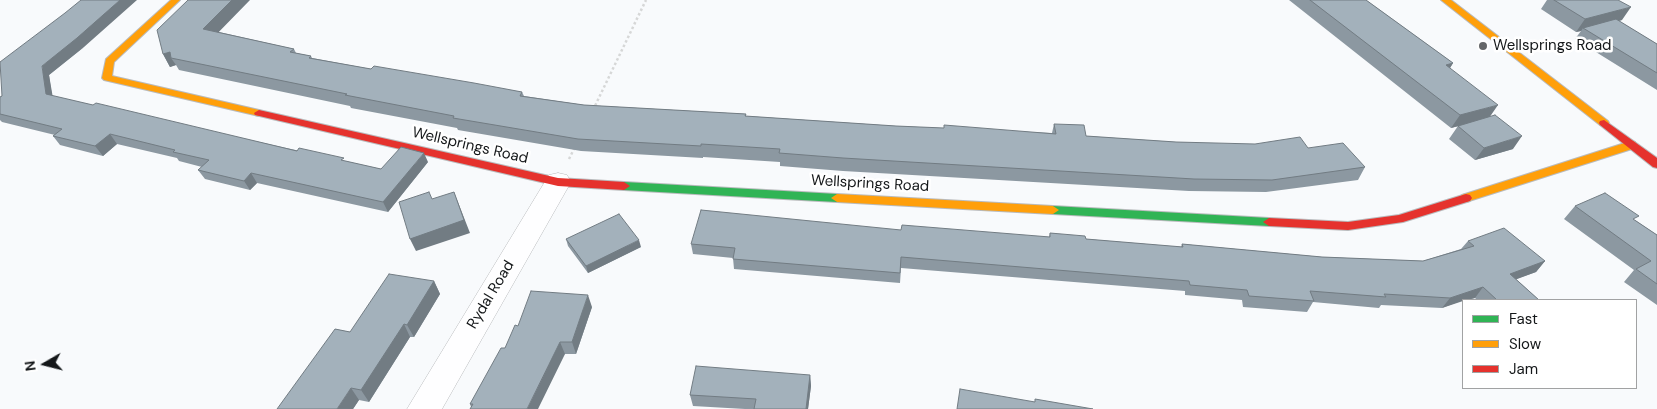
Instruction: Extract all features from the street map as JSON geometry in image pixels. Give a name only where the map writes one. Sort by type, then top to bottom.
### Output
[{"type":"street","name":"Wellsprings Road","points":[[176,0],[109,61],[106,78],[558,182],[1348,226],[1399,219],[1631,145]]},
{"type":"street","points":[[1445,0],[1657,164]]},
{"type":"street","name":"Rydal Road","points":[[424,409],[558,182]]},
{"type":"path","points":[[592,112],[646,0]]},
{"type":"path","points":[[558,182],[575,146]]},
{"type":"building","points":[[81,0],[120,0],[42,66],[46,94],[93,105],[96,103],[297,151],[299,148],[344,158],[341,160],[381,169],[401,147],[424,153],[383,202],[251,173],[244,181],[198,170],[209,160],[173,152],[175,150],[110,134],[95,146],[53,136],[62,129],[0,114],[0,97],[2,96],[0,62]]},
{"type":"building","points":[[188,0],[232,0],[203,29],[294,49],[290,52],[311,56],[309,58],[371,69],[374,66],[474,83],[522,92],[520,96],[584,105],[746,114],[745,116],[896,126],[944,128],[944,125],[1056,134],[1054,124],[1084,125],[1086,136],[1176,142],[1255,144],[1300,137],[1308,148],[1343,143],[1365,167],[1272,180],[1194,179],[843,158],[779,153],[780,149],[578,139],[453,118],[454,116],[171,58],[170,52],[163,54],[157,30]]},
{"type":"building","points":[[1310,0],[1366,0],[1453,63],[1446,65],[1498,105],[1460,115]]},
{"type":"building","points":[[1554,0],[1618,0],[1631,7],[1585,19]]},
{"type":"building","points":[[1616,19],[1657,44],[1657,73],[1583,28]]},
{"type":"building","points":[[1495,115],[1522,136],[1484,148],[1458,126]]},
{"type":"building","points":[[429,192],[432,199],[454,192],[464,220],[410,239],[399,202]]},
{"type":"building","points":[[1605,193],[1639,216],[1633,219],[1657,235],[1657,284],[1636,269],[1651,261],[1575,206]]},
{"type":"building","points":[[701,210],[901,230],[902,225],[1050,237],[1050,233],[1085,236],[1086,239],[1183,247],[1182,244],[1322,257],[1423,261],[1474,246],[1468,241],[1504,228],[1545,261],[1510,274],[1538,299],[1496,299],[1483,287],[1450,298],[1384,294],[1386,297],[1310,291],[1314,301],[1249,296],[1247,290],[1190,285],[1189,281],[901,257],[900,273],[733,259],[735,248],[691,244]]},
{"type":"building","points":[[619,214],[639,240],[586,266],[566,239]]},
{"type":"building","points":[[389,274],[434,281],[407,325],[404,324],[361,390],[351,388],[337,409],[277,409],[335,329],[350,332]]},
{"type":"building","points":[[531,291],[588,295],[572,342],[560,342],[527,409],[470,409],[473,404],[470,404],[501,348],[505,348],[515,325],[518,326]]},
{"type":"building","points":[[696,366],[810,375],[806,409],[754,409],[756,399],[690,395]]},
{"type":"building","points":[[960,389],[1035,402],[1035,399],[1093,409],[957,409]]},
{"type":"traffic: fast","points":[[624,186],[837,198]]},
{"type":"traffic: fast","points":[[1053,210],[1269,222]]},
{"type":"traffic: slow","points":[[176,0],[109,61],[107,78],[259,113]]},
{"type":"traffic: slow","points":[[1445,0],[1604,123]]},
{"type":"traffic: slow","points":[[1466,198],[1631,145]]},
{"type":"traffic: slow","points":[[837,198],[1053,210]]},
{"type":"traffic: jam","points":[[259,113],[558,182],[624,186]]},
{"type":"traffic: jam","points":[[1604,123],[1657,164]]},
{"type":"traffic: jam","points":[[1269,222],[1348,226],[1399,219],[1466,198]]},
{"type":"place","name":"Wellsprings Road","points":[[1483,46]]}]
